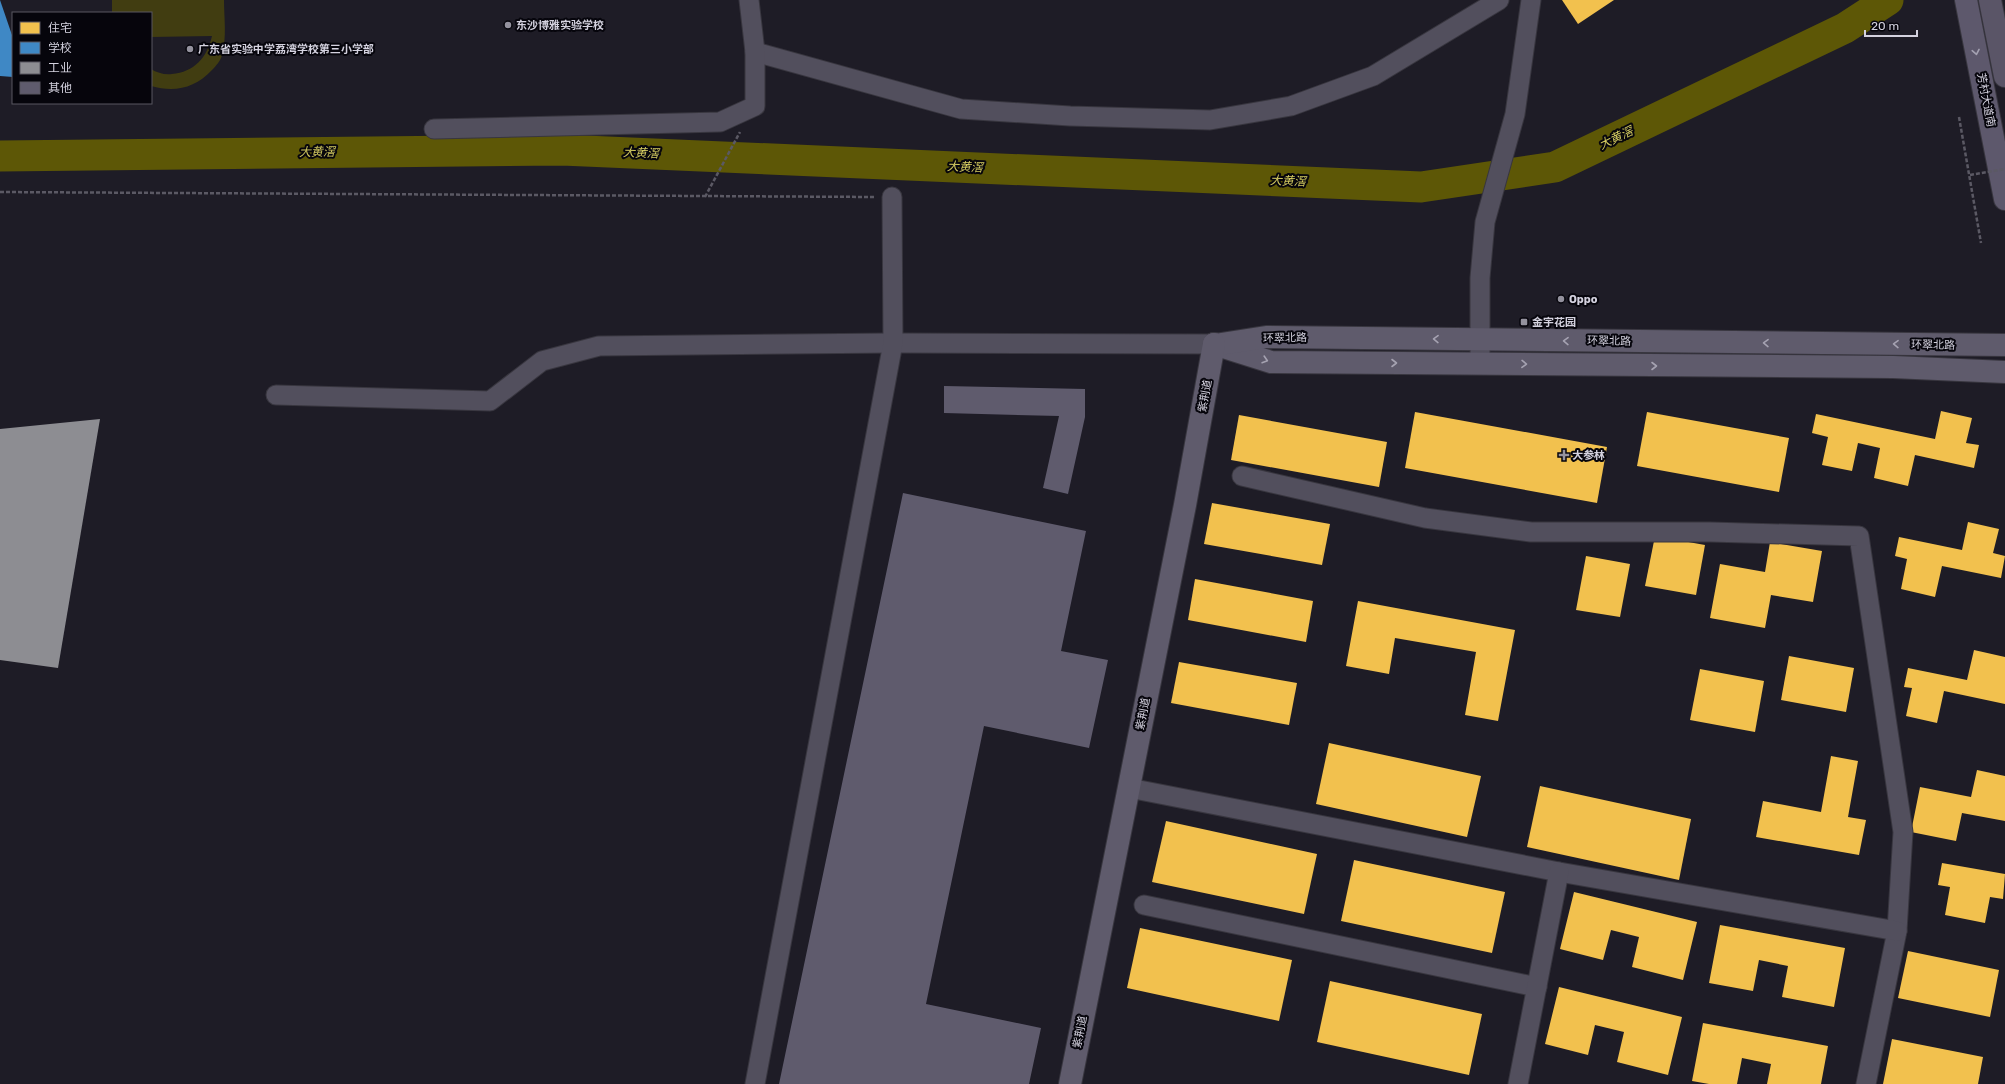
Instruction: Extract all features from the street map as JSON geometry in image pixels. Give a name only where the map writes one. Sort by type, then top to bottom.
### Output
[{"type":"highway","points":[[1990,0],[2005,76]]},
{"type":"main road","name":"芳村大道南","points":[[1966,0],[2005,199]]},
{"type":"street","points":[[434,129],[720,122],[755,106],[755,52],[749,0]]},
{"type":"street","points":[[755,52],[961,109],[1070,116],[1210,120],[1291,106],[1373,76],[1499,0]]},
{"type":"street","points":[[1480,363],[1480,278],[1486,222],[1515,114],[1531,0]]},
{"type":"street","points":[[755,1084],[893,343],[892,197]]},
{"type":"street","name":"环翠北路","points":[[1214,344],[1266,337],[2005,346]]},
{"type":"street","points":[[276,395],[490,401],[542,361],[600,346],[893,343],[1214,344],[1271,362],[1893,367],[2005,372]]},
{"type":"street","name":"紫荆道","points":[[1070,1084],[1185,505],[1214,344]]},
{"type":"street","points":[[1242,476],[1425,518],[1531,532],[1710,532],[1859,536],[1903,832],[1897,931],[1866,1084]]},
{"type":"street","points":[[1129,788],[1559,872],[1897,931]]},
{"type":"street","points":[[1518,1084],[1559,872]]},
{"type":"street","points":[[1144,905],[1537,987]]},
{"type":"path","points":[[705,197],[755,106]]},
{"type":"path","points":[[1959,116],[1981,243]]},
{"type":"path","points":[[1970,175],[2005,169]]},
{"type":"path","points":[[0,192],[892,197]]},
{"type":"shaded area","points":[[112,0],[224,0],[225,34],[224,48],[221,59],[205,76],[192,85],[176,89],[152,86],[152,70],[158,73],[172,74],[180,73],[193,67],[207,51],[212,36],[152,37],[152,12],[112,12]]},
{"type":"building: 住宅","points":[[1562,0],[1614,0],[1578,24]]},
{"type":"building: 住宅","points":[[1941,411],[1972,418],[1966,443],[1979,445],[1974,468],[1915,455],[1908,486],[1874,478],[1880,448],[1858,443],[1852,471],[1822,465],[1828,437],[1812,433],[1816,414],[1935,439]]},
{"type":"building: 住宅","points":[[1415,412],[1607,447],[1597,503],[1405,468]]},
{"type":"building: 住宅","points":[[1647,412],[1789,438],[1779,492],[1637,466]]},
{"type":"building: 住宅","points":[[1239,415],[1387,442],[1379,487],[1231,460]]},
{"type":"building: 住宅","points":[[1212,503],[1330,524],[1322,565],[1204,544]]},
{"type":"building: 住宅","points":[[1968,522],[1999,529],[1993,553],[2005,556],[2001,578],[1942,566],[1935,597],[1901,589],[1907,559],[1895,556],[1899,537],[1962,550]]},
{"type":"building: 住宅","points":[[1655,536],[1705,545],[1696,595],[1645,586]]},
{"type":"building: 住宅","points":[[1770,542],[1822,551],[1813,602],[1771,595],[1765,628],[1710,618],[1720,564],[1765,572]]},
{"type":"building: 住宅","points":[[1586,556],[1630,564],[1620,617],[1576,610]]},
{"type":"building: 住宅","points":[[1195,579],[1313,601],[1306,642],[1188,620]]},
{"type":"building: 住宅","points":[[1358,601],[1515,630],[1498,721],[1465,715],[1476,652],[1395,638],[1389,674],[1346,666]]},
{"type":"building: 住宅","points":[[1974,650],[2005,657],[2005,704],[1944,691],[1937,723],[1906,716],[1912,688],[1904,687],[1908,668],[1967,680]]},
{"type":"building: 住宅","points":[[1789,656],[1854,668],[1846,712],[1781,700]]},
{"type":"building: 住宅","points":[[1179,662],[1297,683],[1289,725],[1171,703]]},
{"type":"building: 住宅","points":[[1700,669],[1764,681],[1755,732],[1690,720]]},
{"type":"building: 住宅","points":[[1329,743],[1481,776],[1467,837],[1316,804]]},
{"type":"building: 住宅","points":[[1831,756],[1858,761],[1848,817],[1866,820],[1859,855],[1756,837],[1763,801],[1821,812]]},
{"type":"building: 住宅","points":[[1977,770],[2005,776],[2005,821],[1962,813],[1956,841],[1911,832],[1920,787],[1971,797]]},
{"type":"building: 住宅","points":[[1540,786],[1691,819],[1679,880],[1527,847]]},
{"type":"building: 住宅","points":[[1166,821],[1317,854],[1304,914],[1152,882]]},
{"type":"building: 住宅","points":[[1354,860],[1505,892],[1492,953],[1341,921]]},
{"type":"building: 住宅","points":[[1942,863],[2005,874],[2003,899],[1990,897],[1985,923],[1945,915],[1950,887],[1938,885]]},
{"type":"building: 住宅","points":[[1574,892],[1697,922],[1683,980],[1632,967],[1639,937],[1611,930],[1603,960],[1560,949]]},
{"type":"building: 住宅","points":[[1720,925],[1845,948],[1834,1007],[1782,997],[1788,966],[1759,960],[1753,991],[1709,983]]},
{"type":"building: 住宅","points":[[1140,928],[1292,960],[1279,1021],[1127,988]]},
{"type":"building: 住宅","points":[[1908,951],[1999,970],[1990,1017],[1898,998]]},
{"type":"building: 住宅","points":[[1330,981],[1482,1014],[1469,1075],[1317,1042]]},
{"type":"building: 住宅","points":[[1559,987],[1682,1017],[1668,1075],[1617,1062],[1624,1032],[1595,1025],[1588,1055],[1545,1044]]},
{"type":"building: 住宅","points":[[1703,1023],[1828,1046],[1821,1084],[1767,1084],[1771,1064],[1742,1058],[1737,1084],[1709,1084],[1692,1081]]},
{"type":"building: 住宅","points":[[1892,1039],[1983,1057],[1978,1084],[1883,1084]]},
{"type":"building: 学校","points":[[0,0],[12,35],[12,77],[0,76]]},
{"type":"building: 工业","points":[[100,419],[58,668],[0,660],[0,429]]},
{"type":"building: 其他","points":[[944,386],[1085,389],[1085,417],[1068,494],[1043,488],[1059,416],[944,413]]},
{"type":"building: 其他","points":[[903,493],[1086,531],[1061,651],[1108,660],[1089,748],[984,726],[926,1004],[1041,1028],[1029,1084],[779,1084]]},
{"type":"waterway","name":"大黄滘","points":[[0,156],[562,150],[1421,187],[1555,167],[1845,28],[1888,0]]},
{"type":"place","name":"东沙博雅实验学校","points":[[508,25]]},
{"type":"place","name":"广东省实验中学荔湾学校第三小学部","points":[[190,49]]},
{"type":"place","name":"Oppo","points":[[1561,299]]},
{"type":"place","name":"金宇花园","points":[[1524,322]]},
{"type":"place","name":"大参林","points":[[1564,455]]}]
